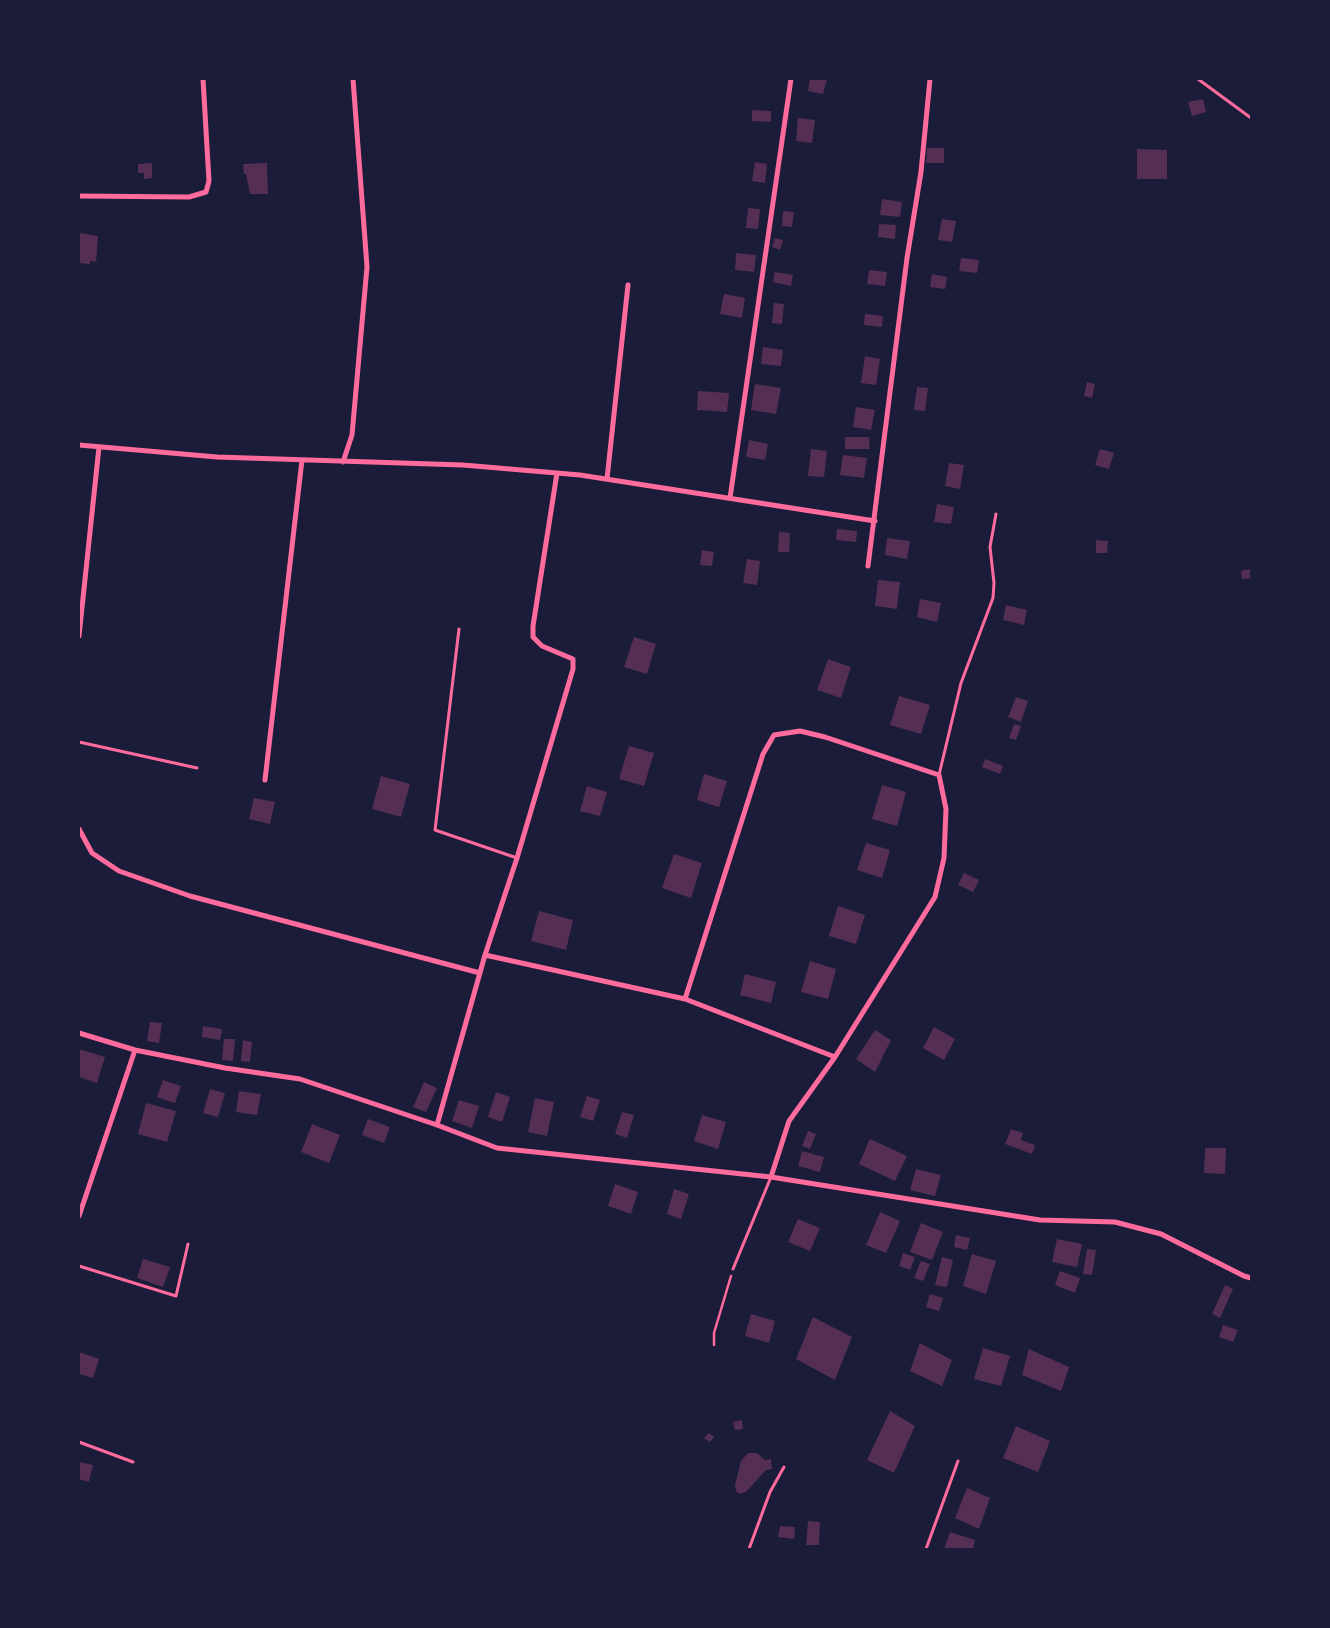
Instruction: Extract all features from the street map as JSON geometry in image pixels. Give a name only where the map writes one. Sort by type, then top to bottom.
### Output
[{"type":"street","points":[[79,196],[189,197],[206,192],[209,181],[203,79]]},
{"type":"street","points":[[343,462],[352,436],[367,267],[352,79]]},
{"type":"street","points":[[730,498],[791,79]]},
{"type":"street","points":[[868,566],[907,258],[921,172],[930,79]]},
{"type":"street","points":[[607,479],[628,285]]},
{"type":"street","points":[[79,445],[217,457],[463,465],[557,473],[607,479],[875,521]]},
{"type":"street","points":[[79,636],[99,447]]},
{"type":"street","points":[[264,780],[302,460]]},
{"type":"street","points":[[437,1125],[485,955],[517,858],[573,670],[573,659],[542,646],[533,638],[533,626],[557,473]]},
{"type":"street","points":[[685,999],[764,754],[774,735],[800,731],[825,737],[939,776],[946,809],[944,858],[935,896],[835,1058],[789,1121],[771,1177]]},
{"type":"street","points":[[79,829],[92,853],[119,871],[190,896],[480,973]]},
{"type":"street","points":[[485,955],[685,999],[835,1058]]},
{"type":"street","points":[[79,1034],[135,1050],[225,1068],[300,1079],[437,1125],[497,1148],[771,1177],[1040,1220],[1115,1222],[1161,1234],[1251,1278]]},
{"type":"street","points":[[79,1216],[135,1050]]},
{"type":"lane","points":[[1198,79],[1251,118]]},
{"type":"lane","points":[[939,776],[961,683],[992,598],[994,583],[990,547],[996,514]]},
{"type":"lane","points":[[459,630],[435,830],[517,858]]},
{"type":"lane","points":[[79,742],[197,768]]},
{"type":"lane","points":[[733,1269],[771,1177]]},
{"type":"lane","points":[[79,1266],[176,1296],[188,1244]]},
{"type":"lane","points":[[79,1442],[133,1462]]},
{"type":"lane","points":[[926,1549],[958,1461]]},
{"type":"lane","points":[[749,1549],[770,1492],[784,1467]]},
{"type":"path","points":[[714,1345],[714,1333],[733,1269]]},
{"type":"building","points":[[810,79],[827,79],[823,94],[808,91]]},
{"type":"building","points":[[1203,99],[1206,112],[1192,116],[1188,102]]},
{"type":"building","points":[[752,110],[771,111],[771,122],[752,121]]},
{"type":"building","points":[[798,118],[815,120],[812,143],[796,141]]},
{"type":"building","points":[[927,148],[944,148],[944,163],[926,163]]},
{"type":"building","points":[[1137,149],[1167,150],[1167,179],[1137,179]]},
{"type":"building","points":[[755,162],[767,164],[765,183],[752,181]]},
{"type":"building","points":[[152,163],[152,178],[144,179],[144,173],[138,173],[138,164]]},
{"type":"building","points":[[267,163],[268,194],[250,194],[243,164]]},
{"type":"building","points":[[882,199],[902,202],[900,217],[880,215]]},
{"type":"building","points":[[748,208],[760,209],[758,229],[746,228]]},
{"type":"building","points":[[783,211],[794,212],[792,227],[782,226]]},
{"type":"building","points":[[942,219],[956,221],[952,242],[938,240]]},
{"type":"building","points":[[879,224],[896,225],[895,239],[878,237]]},
{"type":"building","points":[[80,233],[98,236],[96,262],[90,261],[90,264],[79,263]]},
{"type":"building","points":[[775,238],[783,240],[780,250],[772,247]]},
{"type":"building","points":[[736,253],[756,255],[754,272],[735,270]]},
{"type":"building","points":[[961,258],[979,260],[977,273],[959,271]]},
{"type":"building","points":[[869,270],[887,272],[885,286],[867,284]]},
{"type":"building","points":[[775,272],[793,275],[791,286],[773,282]]},
{"type":"building","points":[[932,274],[947,277],[945,289],[930,287]]},
{"type":"building","points":[[724,294],[745,298],[742,318],[720,314]]},
{"type":"building","points":[[774,303],[784,304],[782,324],[772,323]]},
{"type":"building","points":[[865,314],[883,316],[882,327],[864,325]]},
{"type":"building","points":[[763,347],[783,350],[781,366],[761,364]]},
{"type":"building","points":[[865,356],[880,359],[876,385],[861,383]]},
{"type":"building","points":[[1087,382],[1095,384],[1092,398],[1084,396]]},
{"type":"building","points":[[755,384],[781,388],[776,414],[751,410]]},
{"type":"building","points":[[917,387],[928,388],[925,411],[914,410]]},
{"type":"building","points":[[698,391],[729,393],[727,412],[697,410]]},
{"type":"building","points":[[856,407],[875,410],[871,430],[853,427]]},
{"type":"building","points":[[845,437],[869,437],[870,449],[845,449]]},
{"type":"building","points":[[749,440],[768,444],[765,460],[746,457]]},
{"type":"building","points":[[811,449],[827,451],[824,477],[808,476]]},
{"type":"building","points":[[1100,449],[1114,453],[1109,469],[1095,465]]},
{"type":"building","points":[[843,455],[867,458],[864,478],[840,475]]},
{"type":"building","points":[[949,463],[964,465],[960,489],[945,486]]},
{"type":"building","points":[[937,504],[954,507],[951,524],[934,522]]},
{"type":"building","points":[[837,529],[857,531],[856,542],[836,540]]},
{"type":"building","points":[[779,532],[790,533],[789,552],[778,552]]},
{"type":"building","points":[[887,538],[910,541],[907,559],[885,555]]},
{"type":"building","points":[[1096,540],[1108,541],[1107,553],[1096,553]]},
{"type":"building","points":[[702,550],[714,552],[712,566],[700,565]]},
{"type":"building","points":[[747,559],[760,561],[757,585],[743,583]]},
{"type":"building","points":[[1251,569],[1251,578],[1242,579],[1241,571]]},
{"type":"building","points":[[878,580],[900,582],[897,609],[875,606]]},
{"type":"building","points":[[920,599],[941,603],[937,622],[917,617]]},
{"type":"building","points":[[1006,605],[1027,610],[1024,625],[1003,620]]},
{"type":"building","points":[[634,637],[656,644],[647,674],[624,667]]},
{"type":"building","points":[[828,659],[851,667],[841,698],[817,690]]},
{"type":"building","points":[[899,696],[930,705],[921,734],[890,725]]},
{"type":"building","points":[[1016,697],[1028,701],[1021,722],[1008,717]]},
{"type":"building","points":[[1014,724],[1021,726],[1016,740],[1009,738]]},
{"type":"building","points":[[629,746],[654,753],[644,786],[619,779]]},
{"type":"building","points":[[985,759],[1003,766],[1000,774],[982,767]]},
{"type":"building","points":[[704,774],[727,781],[719,807],[697,800]]},
{"type":"building","points":[[381,776],[410,784],[401,817],[372,809]]},
{"type":"building","points":[[882,785],[906,792],[897,826],[872,819]]},
{"type":"building","points":[[587,786],[607,792],[600,816],[580,811]]},
{"type":"building","points":[[254,798],[275,802],[270,824],[249,819]]},
{"type":"building","points":[[866,843],[890,850],[882,878],[857,870]]},
{"type":"building","points":[[674,854],[702,863],[691,898],[662,888]]},
{"type":"building","points":[[964,873],[979,880],[973,892],[958,885]]},
{"type":"building","points":[[838,906],[865,915],[856,944],[829,936]]},
{"type":"building","points":[[539,911],[573,920],[566,950],[531,941]]},
{"type":"building","points":[[810,961],[836,969],[828,999],[801,992]]},
{"type":"building","points":[[745,974],[776,982],[771,1003],[740,995]]},
{"type":"building","points":[[150,1022],[162,1023],[159,1043],[147,1041]]},
{"type":"building","points":[[203,1026],[222,1029],[220,1040],[202,1037]]},
{"type":"building","points":[[934,1027],[955,1039],[944,1060],[923,1048]]},
{"type":"building","points":[[875,1030],[891,1040],[875,1072],[856,1059]]},
{"type":"building","points":[[224,1039],[235,1039],[233,1061],[222,1060]]},
{"type":"building","points":[[243,1040],[252,1042],[250,1062],[241,1061]]},
{"type":"building","points":[[79,1049],[105,1057],[97,1083],[79,1077]]},
{"type":"building","points":[[163,1080],[181,1086],[175,1103],[157,1097]]},
{"type":"building","points":[[424,1082],[437,1088],[426,1112],[413,1107]]},
{"type":"building","points":[[210,1089],[225,1093],[218,1117],[203,1113]]},
{"type":"building","points":[[239,1091],[261,1094],[257,1115],[236,1112]]},
{"type":"building","points":[[496,1092],[510,1097],[502,1122],[488,1117]]},
{"type":"building","points":[[587,1096],[600,1100],[593,1121],[580,1117]]},
{"type":"building","points":[[535,1098],[554,1102],[547,1136],[528,1132]]},
{"type":"building","points":[[459,1100],[479,1106],[472,1128],[452,1121]]},
{"type":"building","points":[[146,1103],[176,1111],[167,1142],[138,1134]]},
{"type":"building","points":[[622,1112],[634,1115],[627,1138],[615,1134]]},
{"type":"building","points":[[702,1115],[726,1122],[718,1149],[694,1141]]},
{"type":"building","points":[[368,1119],[390,1127],[384,1143],[362,1135]]},
{"type":"building","points":[[312,1124],[340,1135],[329,1163],[301,1152]]},
{"type":"building","points":[[1011,1129],[1023,1133],[1021,1140],[1035,1145],[1032,1154],[1005,1144]]},
{"type":"building","points":[[808,1131],[816,1134],[810,1149],[802,1146]]},
{"type":"building","points":[[870,1139],[907,1156],[895,1181],[859,1164]]},
{"type":"building","points":[[1205,1148],[1226,1148],[1225,1174],[1204,1173]]},
{"type":"building","points":[[802,1151],[824,1157],[820,1172],[798,1166]]},
{"type":"building","points":[[916,1169],[941,1175],[935,1196],[910,1190]]},
{"type":"building","points":[[615,1184],[638,1192],[631,1214],[608,1206]]},
{"type":"building","points":[[674,1189],[689,1194],[681,1219],[667,1214]]},
{"type":"building","points":[[880,1212],[900,1221],[886,1253],[866,1245]]},
{"type":"building","points":[[798,1219],[820,1228],[810,1251],[788,1242]]},
{"type":"building","points":[[921,1223],[943,1232],[932,1260],[910,1252]]},
{"type":"building","points":[[956,1235],[970,1238],[967,1250],[954,1247]]},
{"type":"building","points":[[1057,1239],[1082,1244],[1077,1267],[1052,1262]]},
{"type":"building","points":[[1087,1249],[1096,1250],[1092,1275],[1083,1274]]},
{"type":"building","points":[[903,1253],[915,1257],[910,1270],[899,1266]]},
{"type":"building","points":[[972,1254],[996,1261],[986,1294],[963,1286]]},
{"type":"building","points":[[942,1257],[953,1260],[947,1287],[935,1285]]},
{"type":"building","points":[[143,1259],[170,1267],[163,1287],[137,1278]]},
{"type":"building","points":[[921,1261],[930,1264],[923,1281],[914,1278]]},
{"type":"building","points":[[1060,1271],[1080,1278],[1075,1293],[1055,1285]]},
{"type":"building","points":[[1225,1285],[1233,1289],[1220,1318],[1212,1314]]},
{"type":"building","points":[[930,1294],[943,1298],[939,1311],[926,1307]]},
{"type":"building","points":[[751,1314],[775,1321],[769,1343],[745,1336]]},
{"type":"building","points":[[813,1317],[852,1337],[835,1380],[796,1359]]},
{"type":"building","points":[[1223,1325],[1238,1330],[1233,1342],[1219,1337]]},
{"type":"building","points":[[920,1343],[952,1360],[942,1386],[910,1371]]},
{"type":"building","points":[[983,1348],[1010,1356],[1001,1386],[974,1379]]},
{"type":"building","points":[[1029,1349],[1069,1367],[1061,1391],[1022,1375]]},
{"type":"building","points":[[79,1352],[99,1359],[93,1378],[79,1374]]},
{"type":"building","points":[[890,1411],[915,1426],[894,1473],[867,1460]]},
{"type":"building","points":[[742,1420],[743,1429],[735,1430],[733,1422]]},
{"type":"building","points":[[1016,1426],[1050,1441],[1038,1472],[1003,1458]]},
{"type":"building","points":[[709,1433],[714,1437],[710,1442],[704,1438]]},
{"type":"building","points":[[748,1453],[757,1453],[765,1460],[771,1459],[772,1469],[766,1470],[746,1492],[740,1494],[736,1491],[735,1485],[741,1461]]},
{"type":"building","points":[[79,1462],[93,1465],[89,1482],[79,1479]]},
{"type":"building","points":[[967,1488],[990,1498],[979,1529],[955,1518]]},
{"type":"building","points":[[808,1521],[820,1522],[819,1545],[806,1545]]},
{"type":"building","points":[[780,1526],[795,1527],[794,1539],[778,1537]]},
{"type":"building","points":[[950,1532],[975,1540],[973,1549],[944,1549]]}]
